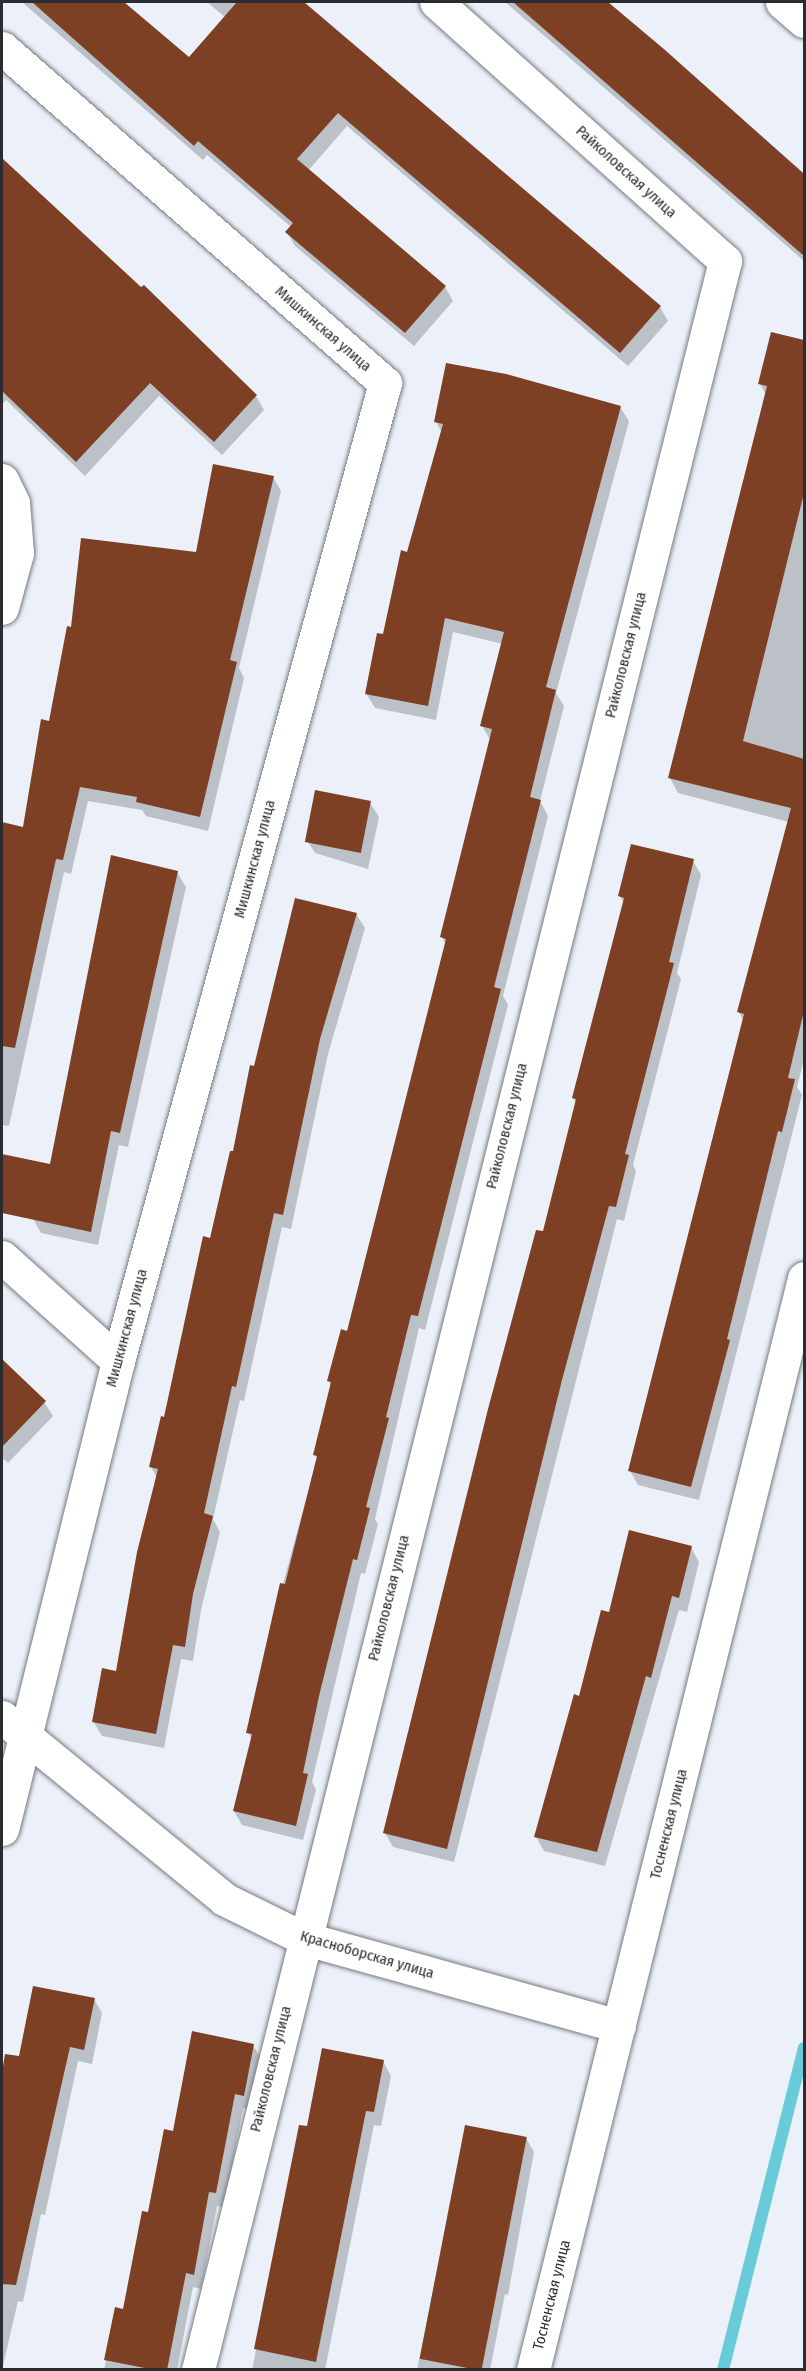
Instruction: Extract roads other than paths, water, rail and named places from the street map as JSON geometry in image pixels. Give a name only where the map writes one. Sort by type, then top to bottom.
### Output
[{"type":"street","name":"Райколовская улица","points":[[198,2370],[303,1938],[725,261],[436,2]]},
{"type":"street","name":"Мишкинская улица","points":[[2,48],[385,383],[118,1361],[12,1726],[2,1829]]},
{"type":"street","points":[[2,480],[13,502],[17,553],[2,608]]},
{"type":"street","points":[[2,1257],[118,1361]]},
{"type":"street","name":"Тосненская улица","points":[[533,2370],[804,1278]]},
{"type":"street","name":"Красноборская улица","points":[[12,1726],[224,1899],[303,1938],[619,2026]]},
{"type":"waterway","points":[[723,2370],[804,2048]]}]
